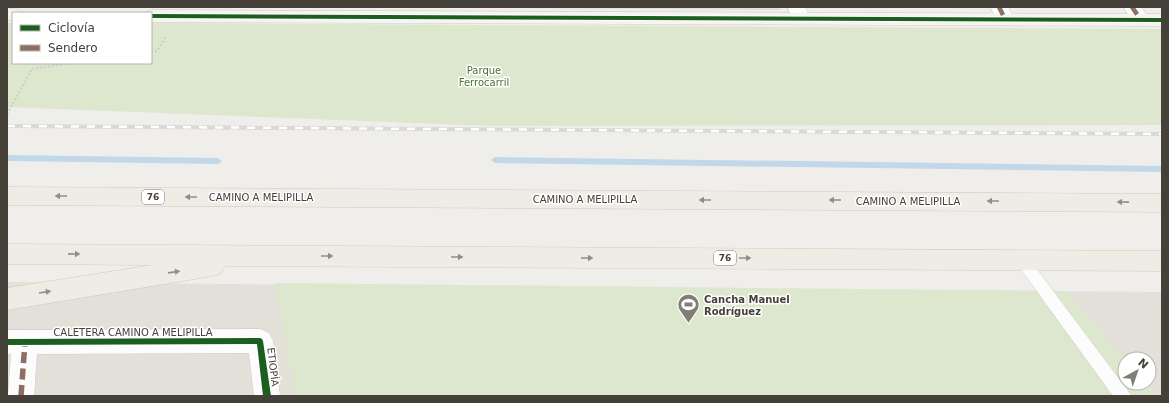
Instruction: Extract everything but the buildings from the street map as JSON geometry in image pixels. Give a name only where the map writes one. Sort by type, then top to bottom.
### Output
[{"type":"main road","name":"CAMINO A MELIPILLA","points":[[7,196],[1162,203]]},
{"type":"main road","name":"76","points":[[7,254],[1162,261]]},
{"type":"main road","points":[[7,299],[173,272],[288,256]]},
{"type":"street","points":[[158,13],[1136,13],[1162,20]]},
{"type":"street","name":"CALETERA CAMINO A MELIPILLA","points":[[16,342],[260,341]]},
{"type":"street","name":"ETIOPÍA","points":[[260,341],[267,396]]},
{"type":"street","points":[[16,342],[21,396]]},
{"type":"lane","points":[[1022,260],[1123,396]]},
{"type":"path","points":[[7,114],[32,69],[64,64]]},
{"type":"shaded area","points":[[359,7],[780,7],[781,10]]},
{"type":"shaded area","name":"Cancha Manuel Rodríguez","points":[[7,282],[1162,292],[1162,396],[7,396]]},
{"type":"green space","name":"Parque Ferrocarril","points":[[7,22],[12,23],[12,64],[152,64],[152,23],[1162,29],[1162,125],[491,126],[7,107]]},
{"type":"green space","name":"Cancha Manuel Rodríguez","points":[[275,283],[1066,291],[1119,351],[1117,351],[1117,391],[1154,391],[1159,396],[295,396]]},
{"type":"waterway","points":[[7,158],[218,161]]},
{"type":"waterway","points":[[495,160],[1162,169]]},
{"type":"railway","points":[[7,126],[1162,134]]},
{"type":"marked path","points":[[999,7],[1005,19]]},
{"type":"marked path","points":[[1132,7],[1141,20]]},
{"type":"marked path","points":[[21,396],[25,342]]},
{"type":"cycle path","points":[[152,16],[1162,20]]},
{"type":"cycle path","points":[[7,342],[260,341],[267,396]]},
{"type":"place","name":"Cancha Manuel Rodríguez","points":[[689,324]]}]
